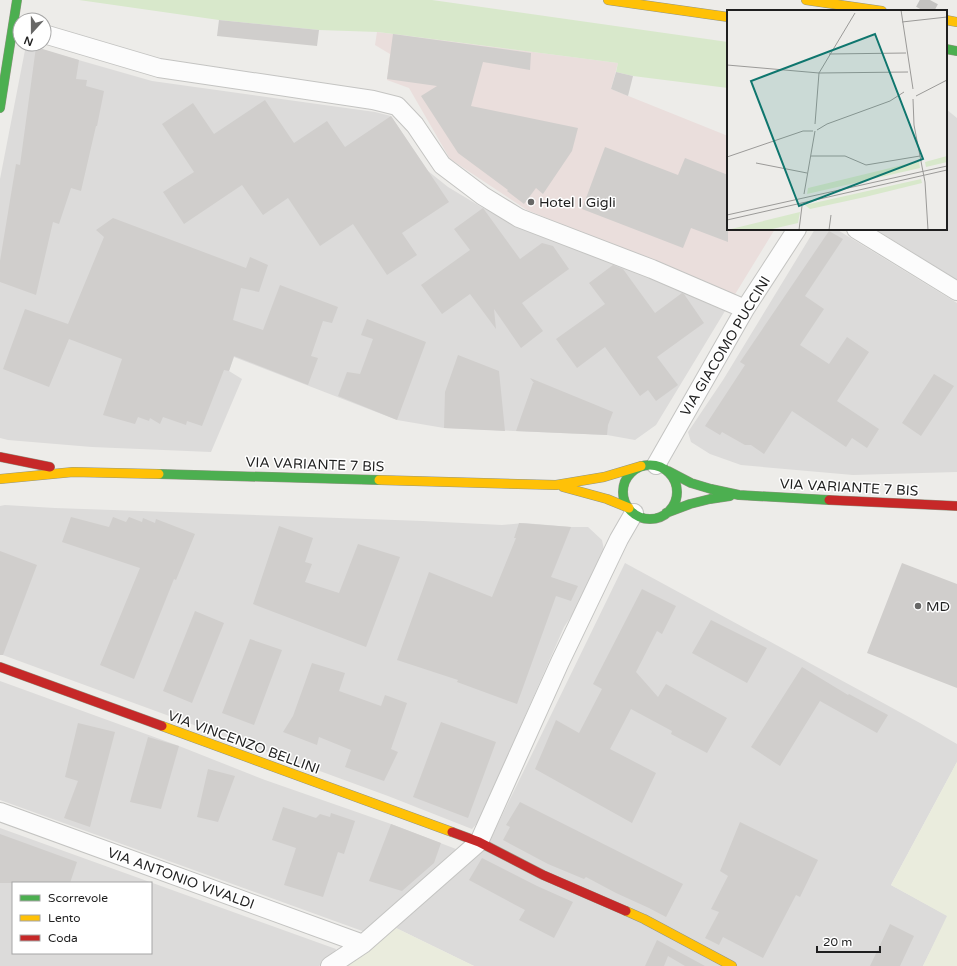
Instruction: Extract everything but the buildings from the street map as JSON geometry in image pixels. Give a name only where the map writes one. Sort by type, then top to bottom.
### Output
[{"type":"main road","points":[[16,0],[16,12]]},
{"type":"main road","points":[[608,0],[727,17]]},
{"type":"main road","points":[[806,0],[875,10]]},
{"type":"main road","points":[[947,20],[957,22]]},
{"type":"main road","points":[[0,108],[12,46]]},
{"type":"main road","points":[[947,49],[957,51]]},
{"type":"main road","name":"VIA VARIANTE 7 BIS","points":[[0,457],[73,472]]},
{"type":"main road","points":[[632,511],[626,502],[624,495],[623,488],[625,481],[634,470],[655,467],[673,477],[676,485],[676,500],[672,508],[666,513]]},
{"type":"main road","name":"VIA VARIANTE 7 BIS","points":[[0,479],[73,472],[556,485],[655,467],[691,483],[739,495],[957,506]]},
{"type":"main road","name":"VIA VARIANTE 7 BIS","points":[[556,485],[607,499],[642,517],[650,518],[659,517],[690,504],[710,499],[739,495]]},
{"type":"main road","name":"VIA VINCENZO BELLINI","points":[[0,667],[479,842],[543,875],[644,919],[732,966]]},
{"type":"street","points":[[52,36],[160,68],[373,100],[397,106],[415,125],[442,165],[483,196],[520,218],[652,270],[745,310]]},
{"type":"street","name":"VIA GIACOMO PUCCINI","points":[[655,467],[745,310],[796,230]]},
{"type":"street","points":[[858,230],[957,291]]},
{"type":"street","points":[[330,966],[363,944],[479,842],[564,654],[632,511]]},
{"type":"street","name":"VIA ANTONIO VIVALDI","points":[[0,812],[363,944]]},
{"type":"shaded area","name":"Hotel I Gigli","points":[[377,32],[618,63],[611,89],[727,136],[727,230],[774,230],[734,296],[527,210],[450,159],[409,88],[387,80],[390,54],[375,45]]},
{"type":"shaded area","points":[[25,52],[50,52],[152,81],[375,112],[391,116],[428,171],[448,187],[483,208],[678,289],[725,311],[656,425],[635,440],[607,435],[444,428],[397,420],[234,357],[229,371],[242,379],[211,452],[92,447],[8,440],[0,438],[0,179]]},
{"type":"shaded area","points":[[947,110],[957,118],[957,280],[877,230],[947,230]]},
{"type":"shaded area","points":[[814,230],[838,230],[957,303],[957,472],[853,475],[741,465],[710,454],[691,442],[688,432],[723,380]]},
{"type":"shaded area","points":[[0,506],[502,525],[524,523],[588,527],[602,540],[604,550],[576,609],[564,627],[479,821],[472,829],[388,796],[0,654]]},
{"type":"shaded area","points":[[625,563],[957,744],[957,762],[891,885],[948,916],[923,966],[474,966],[396,928],[450,876],[481,850],[493,834]]},
{"type":"shaded area","points":[[0,681],[179,746],[265,780],[391,824],[456,849],[365,932],[0,800]]},
{"type":"shaded area","points":[[957,762],[957,966],[923,966],[947,916],[891,885]]},
{"type":"shaded area","points":[[0,828],[150,882],[12,882],[12,954],[152,954],[152,883],[336,949],[334,956],[319,966],[0,966]]},
{"type":"shaded area","points":[[396,928],[474,966],[346,966]]},
{"type":"green space","points":[[79,0],[432,0],[727,42],[727,88],[633,76],[616,72],[618,63],[378,32],[319,30],[219,20]]},
{"type":"tunnel","points":[[925,10],[930,0]]},
{"type":"traffic: fast","points":[[0,108],[17,0]]},
{"type":"traffic: fast","points":[[947,49],[957,51]]},
{"type":"traffic: fast","points":[[650,465],[660,467],[669,473],[675,482],[677,492],[675,502],[669,511],[660,517],[650,519],[640,517],[631,511],[625,502],[623,492],[625,482],[631,473],[640,467],[650,465]]},
{"type":"traffic: fast","points":[[668,471],[691,483],[739,495],[829,500]]},
{"type":"traffic: fast","points":[[159,474],[379,480]]},
{"type":"traffic: fast","points":[[666,513],[690,504],[730,496]]},
{"type":"traffic: slow","points":[[608,0],[727,17]]},
{"type":"traffic: slow","points":[[806,0],[875,10]]},
{"type":"traffic: slow","points":[[947,20],[957,22]]},
{"type":"traffic: slow","points":[[379,480],[556,485],[604,477],[641,466]]},
{"type":"traffic: slow","points":[[0,479],[73,472],[159,474]]},
{"type":"traffic: slow","points":[[563,487],[607,499],[629,508]]},
{"type":"traffic: slow","points":[[162,726],[452,832]]},
{"type":"traffic: slow","points":[[626,911],[732,966]]},
{"type":"traffic: jam","points":[[0,457],[50,467]]},
{"type":"traffic: jam","points":[[829,500],[957,506]]},
{"type":"traffic: jam","points":[[0,667],[162,726]]},
{"type":"traffic: jam","points":[[452,832],[479,842],[543,875],[626,911]]},
{"type":"place","name":"Hotel I Gigli","points":[[531,202]]},
{"type":"place","name":"MD","points":[[918,606]]}]
